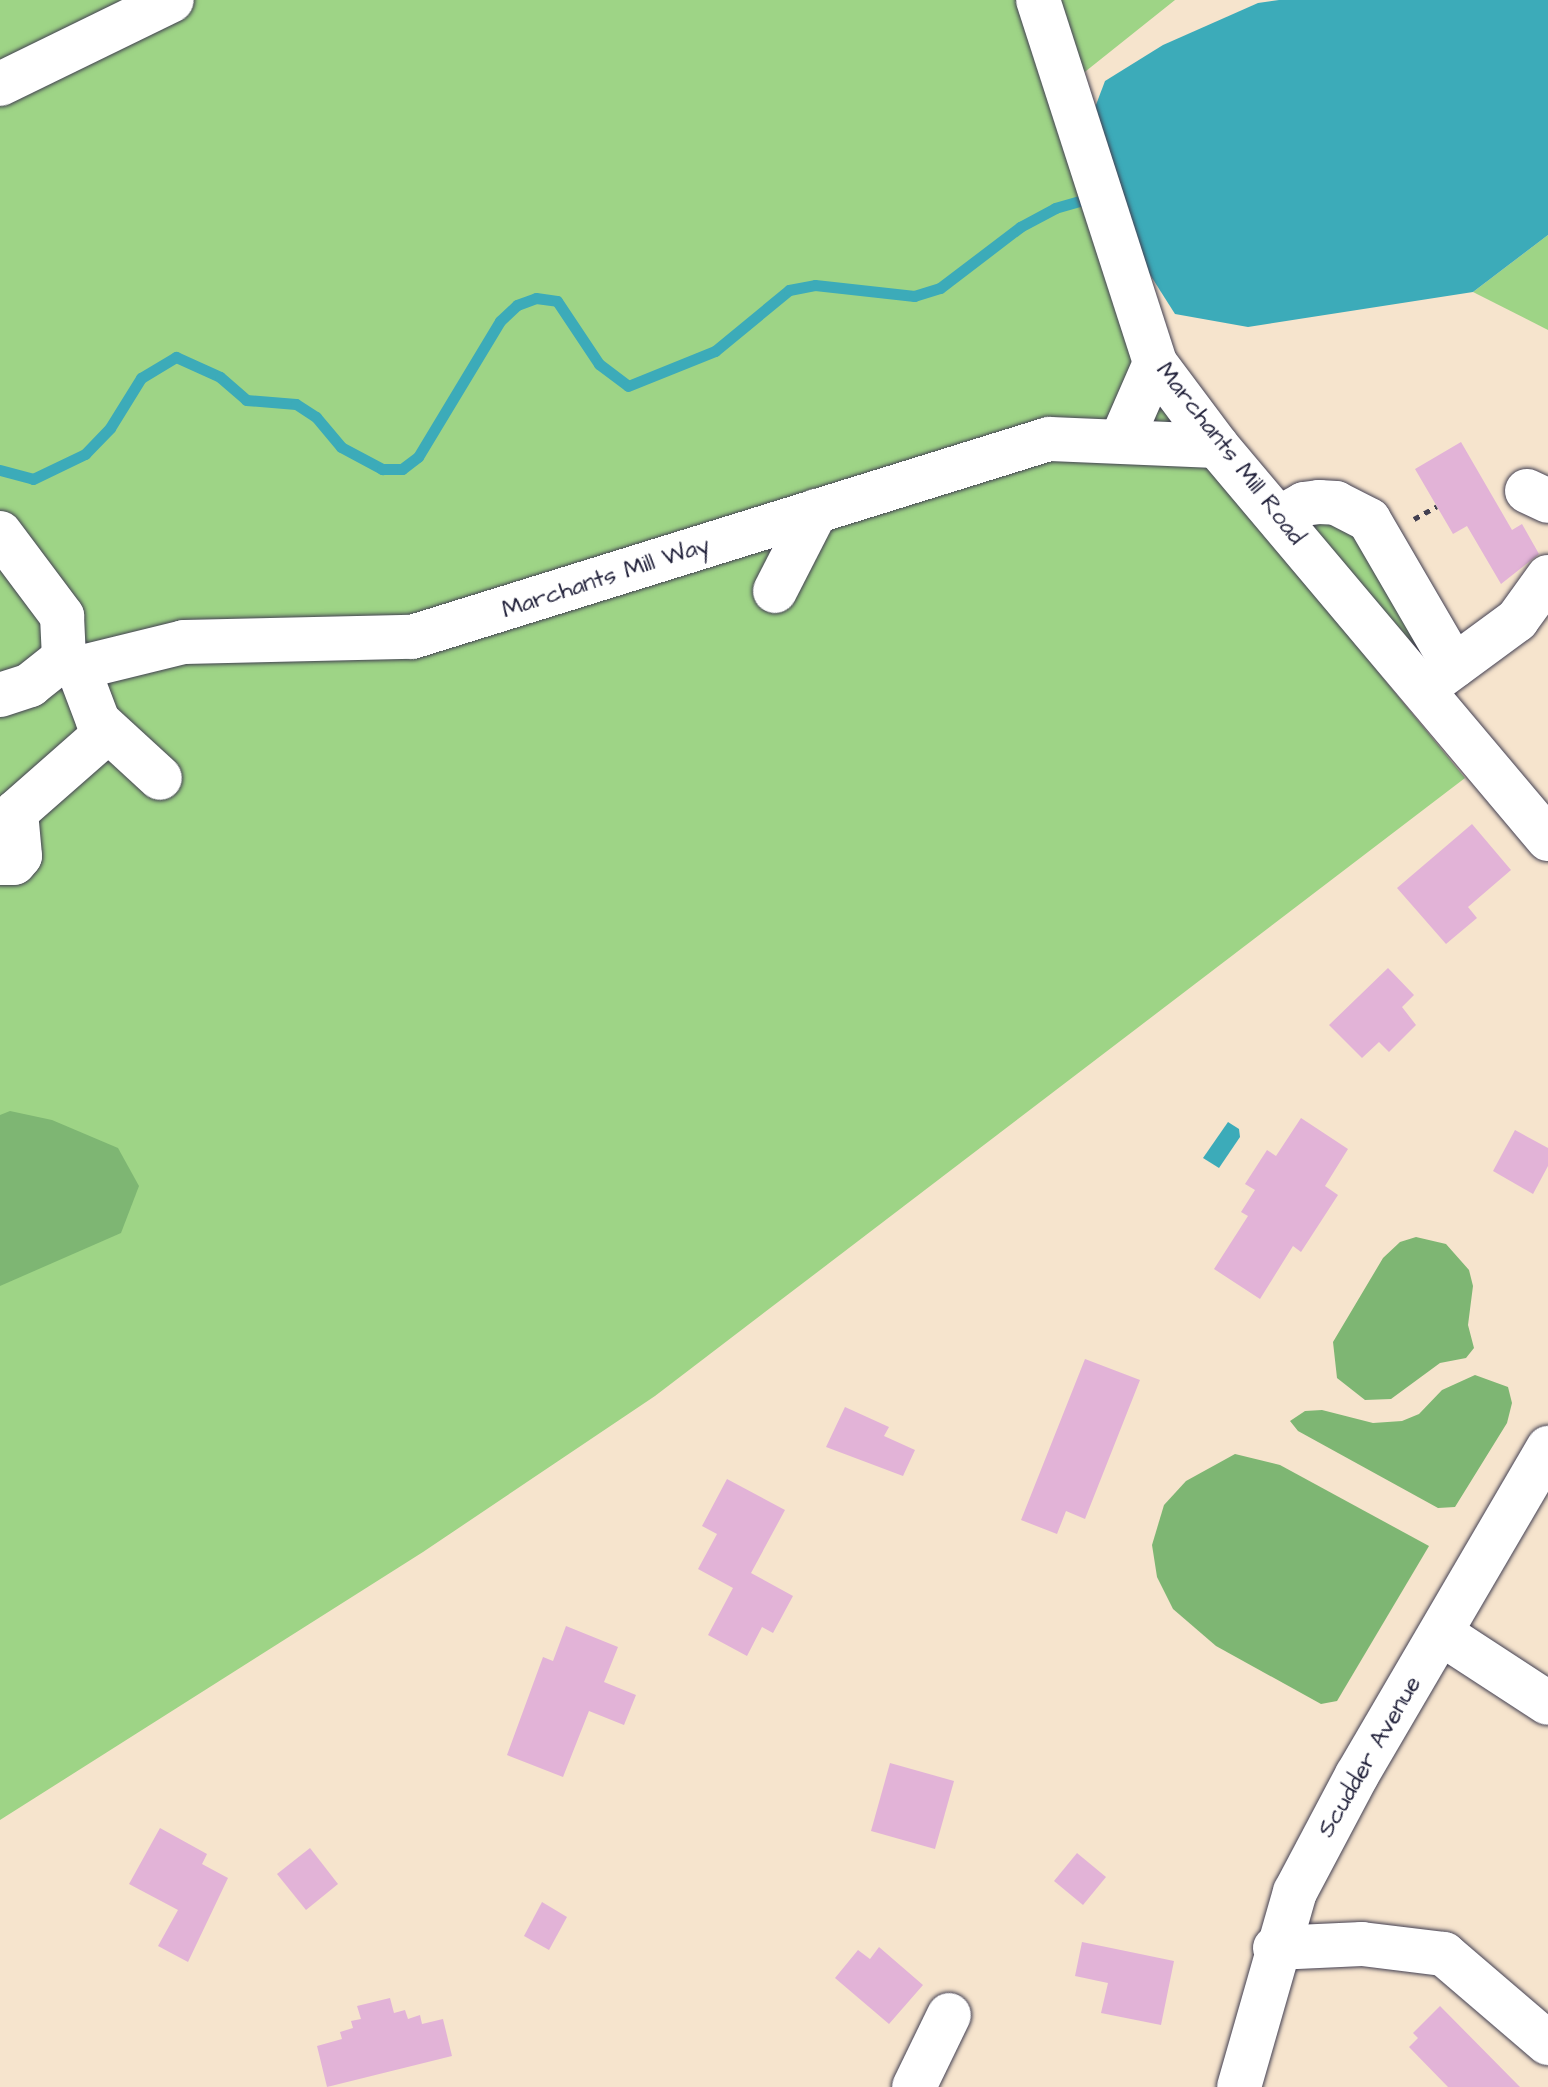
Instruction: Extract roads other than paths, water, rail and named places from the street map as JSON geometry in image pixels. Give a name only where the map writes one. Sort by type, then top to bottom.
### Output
[{"type":"street","points":[[0,84],[172,0]]},
{"type":"street","name":"Marchants Mill Road","points":[[1038,0],[1096,192],[1155,363],[1217,446],[1279,518],[1438,678],[1548,839]]},
{"type":"street","points":[[1121,441],[1155,363]]},
{"type":"street","name":"Marchants Mill Way","points":[[0,695],[30,685],[71,663],[184,642],[412,637],[1049,439],[1217,446]]},
{"type":"street","points":[[1279,518],[1304,504],[1319,502],[1336,503],[1369,520],[1438,678],[1517,620],[1548,577]]},
{"type":"street","points":[[775,591],[816,511]]},
{"type":"street","points":[[0,533],[62,616],[71,663],[107,732],[160,778]]},
{"type":"street","points":[[0,863],[14,863],[20,856],[8,821],[107,732]]},
{"type":"street","name":"Scudder Avenue","points":[[1239,2087],[1275,1948],[1313,1857],[1548,1448]]},
{"type":"street","points":[[1442,1634],[1548,1703]]},
{"type":"street","points":[[1275,1948],[1362,1944],[1444,1954],[1548,2043]]},
{"type":"street","points":[[914,2087],[949,2015]]},
{"type":"water","points":[[1279,0],[1548,0],[1548,235],[1473,292],[1248,327],[1175,314],[1135,251],[1091,118],[1105,81],[1163,45],[1258,3]]},
{"type":"water","points":[[1228,1122],[1239,1129],[1240,1137],[1219,1168],[1203,1158]]},
{"type":"waterway","points":[[0,470],[33,479],[85,454],[110,428],[141,378],[176,357],[220,377],[246,400],[296,404],[316,417],[341,447],[382,469],[402,469],[418,457],[500,321],[517,305],[536,298],[557,301],[599,364],[628,386],[715,351],[789,290],[815,285],[914,296],[940,288],[1020,227],[1055,208],[1093,197]]}]
